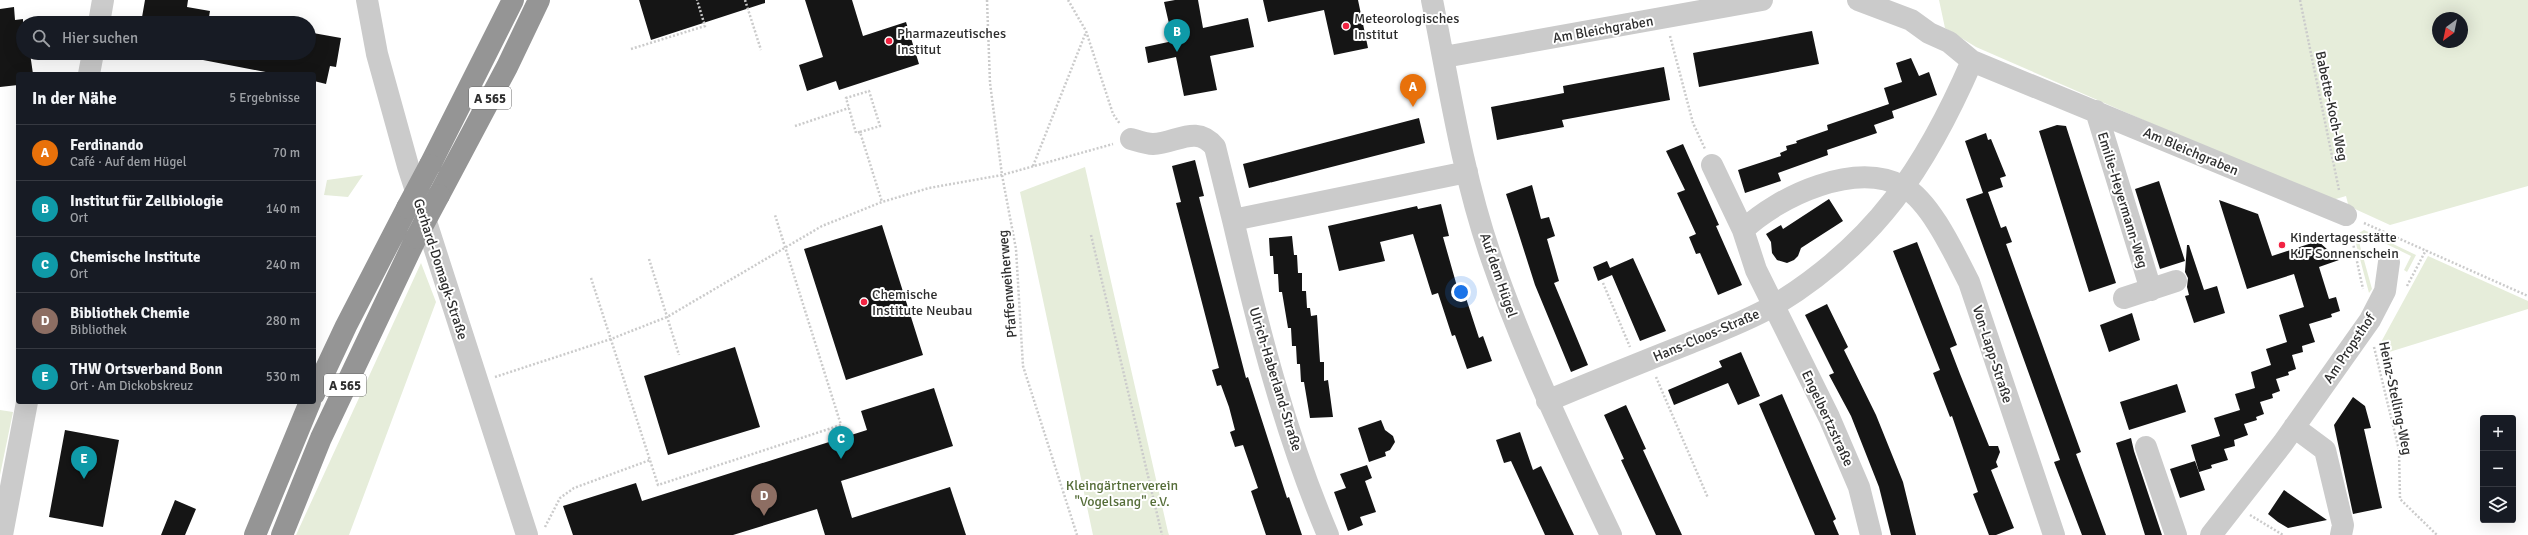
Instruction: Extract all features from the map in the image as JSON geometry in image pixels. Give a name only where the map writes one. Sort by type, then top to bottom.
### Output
[{"type":"highway","name":"A 565","points":[[316,390],[346,326],[430,165],[512,0]]},
{"type":"highway","name":"A 565","points":[[282,535],[327,425],[416,238],[507,68],[539,0]]},
{"type":"highway","name":"A 565","points":[[255,535],[309,404]]},
{"type":"street","points":[[100,16],[103,0]]},
{"type":"street","name":"Gerhard-Domagk-Straße","points":[[367,0],[377,54],[408,166],[478,383],[534,534]]},
{"type":"street","name":"Auf dem Hügel","points":[[1432,0],[1467,172],[1490,253],[1547,401],[1611,535]]},
{"type":"street","name":"Am Bleichgraben","points":[[1444,57],[1762,0]]},
{"type":"street","name":"Am Bleichgraben","points":[[1858,0],[1911,20],[1929,33],[1949,42],[1972,61],[2346,215]]},
{"type":"street","points":[[89,72],[92,60]]},
{"type":"street","name":"Hans-Cloos-Straße","points":[[1547,401],[1643,362],[1774,305],[1805,285],[1864,236],[1905,187],[1934,142],[1972,61]]},
{"type":"street","name":"Emilie-Heyermann-Weg","points":[[2096,111],[2151,290]]},
{"type":"street","name":"Ulrich-Haberland-Straße","points":[[1131,139],[1152,144],[1197,135],[1208,139],[1215,146],[1263,345],[1314,503],[1328,535]]},
{"type":"street","name":"Hans-Cloos-Straße","points":[[1712,165],[1743,230],[1756,270],[1774,305]]},
{"type":"street","points":[[1233,220],[1467,172]]},
{"type":"street","points":[[1743,230],[1755,218],[1791,197],[1834,182],[1862,177],[1883,180],[1905,187]]},
{"type":"street","name":"Von-Lapp-Straße","points":[[1905,187],[1933,217],[1969,282],[2054,535]]},
{"type":"street","name":"Am Propsthof","points":[[2211,535],[2235,506],[2294,427],[2370,320],[2385,291],[2389,262]]},
{"type":"street","points":[[2124,298],[2176,281]]},
{"type":"street","name":"Engelbertzstraße","points":[[1774,305],[1829,418],[1859,487],[1871,535]]},
{"type":"street","points":[[2,535],[26,404]]},
{"type":"street","points":[[2294,427],[2325,450],[2343,525],[2341,535]]},
{"type":"street","points":[[2146,447],[2176,535]]},
{"type":"path","points":[[631,49],[705,26],[697,0]]},
{"type":"path","points":[[745,0],[760,50]]},
{"type":"path","name":"Pfaffenweiherweg","points":[[987,0],[990,83],[1002,175],[1016,249],[1023,366],[1077,535]]},
{"type":"path","points":[[478,383],[611,339],[667,317],[729,282],[822,226],[882,202],[929,188],[1002,175],[1131,139],[1113,114],[1086,31],[1068,0]]},
{"type":"path","name":"Babette-Koch-Weg","points":[[2300,0],[2339,191],[2370,320]]},
{"type":"path","points":[[1664,18],[1668,32],[1672,39],[1685,96],[1696,130]]},
{"type":"path","points":[[1033,166],[1086,31]]},
{"type":"path","points":[[869,91],[880,126],[860,132],[856,133],[846,98],[869,91]]},
{"type":"path","points":[[795,126],[849,108]]},
{"type":"path","points":[[860,132],[882,202]]},
{"type":"path","points":[[2346,215],[2528,296]]},
{"type":"path","points":[[591,278],[658,485],[841,425],[776,216]]},
{"type":"path","points":[[1091,235],[1162,535]]},
{"type":"path","points":[[649,258],[679,355]]},
{"type":"path","name":"Hans-Cloos-Straße","points":[[1603,283],[1643,362]]},
{"type":"path","name":"Heinz-Stelling-Weg","points":[[2370,320],[2374,346],[2399,450],[2400,499],[2438,535]]},
{"type":"path","points":[[1643,362],[1708,498]]},
{"type":"path","points":[[534,534],[560,498],[565,494],[596,479],[650,460]]},
{"type":"path","points":[[2235,506],[2282,535]]},
{"type":"green space","points":[[1939,0],[2528,0],[2528,186],[2390,225],[2355,209],[2348,204],[2346,196],[2329,201],[1976,47],[1945,28]]},
{"type":"green space","name":"Kleingärtnerverein \"Vogelsang\" e.V.","points":[[1085,167],[1169,535],[1093,535],[1020,192]]},
{"type":"green space","points":[[363,175],[348,197],[324,195],[327,180]]},
{"type":"green space","points":[[2364,230],[2416,255],[2407,272],[2404,270],[2411,256],[2368,235],[2359,242],[2372,289],[2369,293],[2354,236]]},
{"type":"green space","points":[[2428,256],[2528,301],[2528,309],[2386,353],[2380,344]]},
{"type":"green space","points":[[421,263],[436,302],[349,535],[296,535]]},
{"type":"green space","points":[[0,410],[13,412],[0,475]]},
{"type":"building","points":[[145,0],[188,0],[187,7],[210,11],[209,16],[142,16]]},
{"type":"building","points":[[639,0],[765,0],[765,3],[651,40]]},
{"type":"building","name":"Pharmazeutisches Institut","points":[[805,0],[852,0],[863,36],[906,22],[919,64],[839,90],[836,81],[807,91],[799,65],[823,57]]},
{"type":"building","points":[[1175,0],[1198,0],[1203,28],[1248,18],[1254,47],[1210,56],[1217,90],[1184,96],[1176,57],[1148,63],[1145,47],[1173,41],[1164,2]]},
{"type":"building","name":"Meteorologisches Institut","points":[[1263,0],[1358,0],[1368,48],[1334,55],[1324,10],[1268,22]]},
{"type":"building","points":[[14,7],[16,20],[16,60],[31,60],[33,72],[16,72],[16,85],[0,87],[0,9]]},
{"type":"building","points":[[1812,31],[1819,64],[1699,87],[1693,53]]},
{"type":"building","points":[[316,34],[341,38],[336,67],[330,66],[326,84],[316,82],[316,72],[266,72],[203,60],[316,60]]},
{"type":"building","points":[[1911,58],[1919,76],[1929,72],[1937,95],[1892,111],[1894,118],[1874,125],[1877,133],[1827,150],[1828,155],[1778,173],[1781,181],[1745,193],[1738,170],[1781,156],[1780,153],[1787,150],[1786,146],[1828,130],[1827,125],[1889,104],[1884,88],[1902,82],[1896,63]]},
{"type":"building","points":[[1664,67],[1670,100],[1562,120],[1564,127],[1497,140],[1491,107],[1564,93],[1563,86]]},
{"type":"building","points":[[1419,118],[1425,143],[1249,188],[1243,164]]},
{"type":"building","points":[[2057,125],[2066,126],[2116,283],[2089,292],[2039,131]]},
{"type":"building","points":[[1986,133],[1988,140],[1991,139],[2006,176],[2000,178],[2003,187],[1988,192],[2001,228],[2006,226],[2012,242],[2006,244],[2081,452],[2076,454],[2106,535],[2082,535],[2054,462],[2060,460],[1966,199],[1983,193],[1965,141]]},
{"type":"building","points":[[1683,144],[1719,225],[1716,226],[1742,285],[1718,295],[1700,253],[1696,254],[1689,237],[1696,234],[1677,193],[1685,190],[1666,151]]},
{"type":"building","points":[[1195,160],[1204,196],[1199,197],[1246,378],[1248,377],[1287,498],[1289,497],[1302,535],[1266,535],[1251,491],[1258,488],[1243,445],[1235,447],[1230,432],[1235,430],[1229,407],[1221,385],[1217,386],[1212,370],[1219,368],[1176,203],[1181,202],[1172,166]]},
{"type":"building","points":[[2159,181],[2185,261],[2160,269],[2135,189]]},
{"type":"building","points":[[1532,185],[1541,219],[1549,217],[1555,236],[1547,239],[1559,281],[1554,283],[1588,365],[1571,372],[1535,285],[1506,194]]},
{"type":"building","points":[[1829,199],[1843,221],[1801,248],[1798,256],[1794,260],[1787,263],[1777,260],[1772,253],[1771,242],[1766,234],[1781,225],[1783,229]]},
{"type":"building","points":[[2219,200],[2258,214],[2272,256],[2318,241],[2339,260],[2319,267],[2329,299],[2336,297],[2340,311],[2331,314],[2332,317],[2309,324],[2315,342],[2302,346],[2303,352],[2292,355],[2296,369],[2288,372],[2289,375],[2276,379],[2280,391],[2272,394],[2273,398],[2260,402],[2264,414],[2256,417],[2257,420],[2244,424],[2248,435],[2234,440],[2235,446],[2224,449],[2228,460],[2211,465],[2212,468],[2199,472],[2191,445],[2220,436],[2214,418],[2240,410],[2235,394],[2255,388],[2251,372],[2271,365],[2266,349],[2287,342],[2279,315],[2304,307],[2294,274],[2247,289]]},
{"type":"building","points":[[1441,204],[1449,236],[1443,237],[1460,297],[1465,295],[1479,338],[1483,336],[1492,361],[1467,369],[1455,335],[1452,336],[1438,293],[1432,295],[1413,234],[1380,242],[1385,261],[1339,271],[1328,226],[1417,206],[1418,209]]},
{"type":"building","name":"Chemische Institute Neubau","points":[[882,225],[923,355],[846,380],[804,249]]},
{"type":"building","points":[[1292,236],[1294,255],[1297,255],[1298,273],[1302,273],[1302,291],[1306,291],[1307,308],[1310,308],[1311,316],[1317,315],[1320,362],[1324,362],[1324,381],[1328,380],[1333,417],[1310,418],[1304,382],[1301,382],[1300,364],[1297,364],[1296,346],[1292,346],[1291,328],[1288,328],[1282,292],[1279,292],[1278,274],[1274,274],[1273,256],[1270,256],[1269,238]]},
{"type":"building","points":[[1917,242],[1957,345],[1950,348],[1960,374],[1989,446],[1998,446],[2000,452],[1996,462],[1998,467],[1991,470],[2014,528],[1996,535],[1989,535],[1973,494],[1978,492],[1952,416],[1950,417],[1933,373],[1940,370],[1893,251]]},
{"type":"building","points":[[2187,245],[2189,245],[2204,290],[2217,286],[2225,313],[2194,323],[2185,296],[2189,295],[2187,287],[2188,278],[2185,272]]},
{"type":"building","points":[[1633,258],[1666,331],[1640,341],[1612,275],[1598,281],[1593,267],[1607,261],[1610,268]]},
{"type":"building","points":[[1827,304],[1848,347],[1844,350],[1876,415],[1903,482],[1916,535],[1891,535],[1879,487],[1851,416],[1829,375],[1834,373],[1805,315]]},
{"type":"building","points":[[2132,313],[2140,340],[2109,352],[2100,325]]},
{"type":"building","points":[[735,347],[760,427],[668,455],[644,376]]},
{"type":"building","points":[[1741,352],[1760,396],[1738,405],[1728,383],[1674,405],[1668,390],[1722,367],[1719,361]]},
{"type":"building","points":[[2177,384],[2186,412],[2129,430],[2120,402]]},
{"type":"building","points":[[934,388],[953,446],[841,481],[852,518],[950,487],[966,535],[825,535],[817,509],[733,535],[573,535],[563,506],[636,483],[642,501],[867,430],[861,411]]},
{"type":"building","points":[[1782,394],[1836,519],[1833,521],[1839,535],[1815,535],[1759,404]]},
{"type":"building","points":[[2353,397],[2365,406],[2371,428],[2364,429],[2382,508],[2353,514],[2334,425]]},
{"type":"building","points":[[1626,405],[1646,449],[1643,450],[1682,535],[1656,535],[1621,460],[1624,459],[1604,415]]},
{"type":"building","points":[[1381,420],[1385,430],[1393,436],[1395,442],[1390,450],[1385,452],[1386,456],[1369,462],[1358,428]]},
{"type":"building","points":[[65,430],[119,440],[103,527],[49,517]]},
{"type":"building","points":[[1520,432],[1533,470],[1541,466],[1574,535],[1545,535],[1511,461],[1504,463],[1496,440]]},
{"type":"building","points":[[2131,438],[2162,535],[2145,535],[2116,443]]},
{"type":"building","points":[[2195,461],[2205,490],[2180,498],[2170,469]]},
{"type":"building","points":[[1367,465],[1372,478],[1365,481],[1376,512],[1360,517],[1363,525],[1348,531],[1334,492],[1346,488],[1340,474]]},
{"type":"building","points":[[2284,490],[2327,520],[2288,528],[2278,522],[2268,514]]},
{"type":"building","points":[[175,500],[196,509],[185,535],[161,535]]},
{"type":"place","name":"Meteorologisches Institut","points":[[1346,26]]},
{"type":"place","name":"Pharmazeutisches Institut","points":[[889,41]]},
{"type":"place","name":"Institut für Zellbiologie","points":[[1177,52]]},
{"type":"place","name":"Ferdinando","points":[[1413,107]]},
{"type":"place","name":"Kindertagesstätte KJF Sonnenschein","points":[[2282,245]]},
{"type":"place","name":"Chemische Institute Neubau","points":[[864,302]]},
{"type":"place","name":"Chemische Institute","points":[[841,459]]},
{"type":"place","name":"THW Ortsverband Bonn","points":[[84,479]]},
{"type":"place","name":"Bibliothek Chemie","points":[[764,516]]}]
